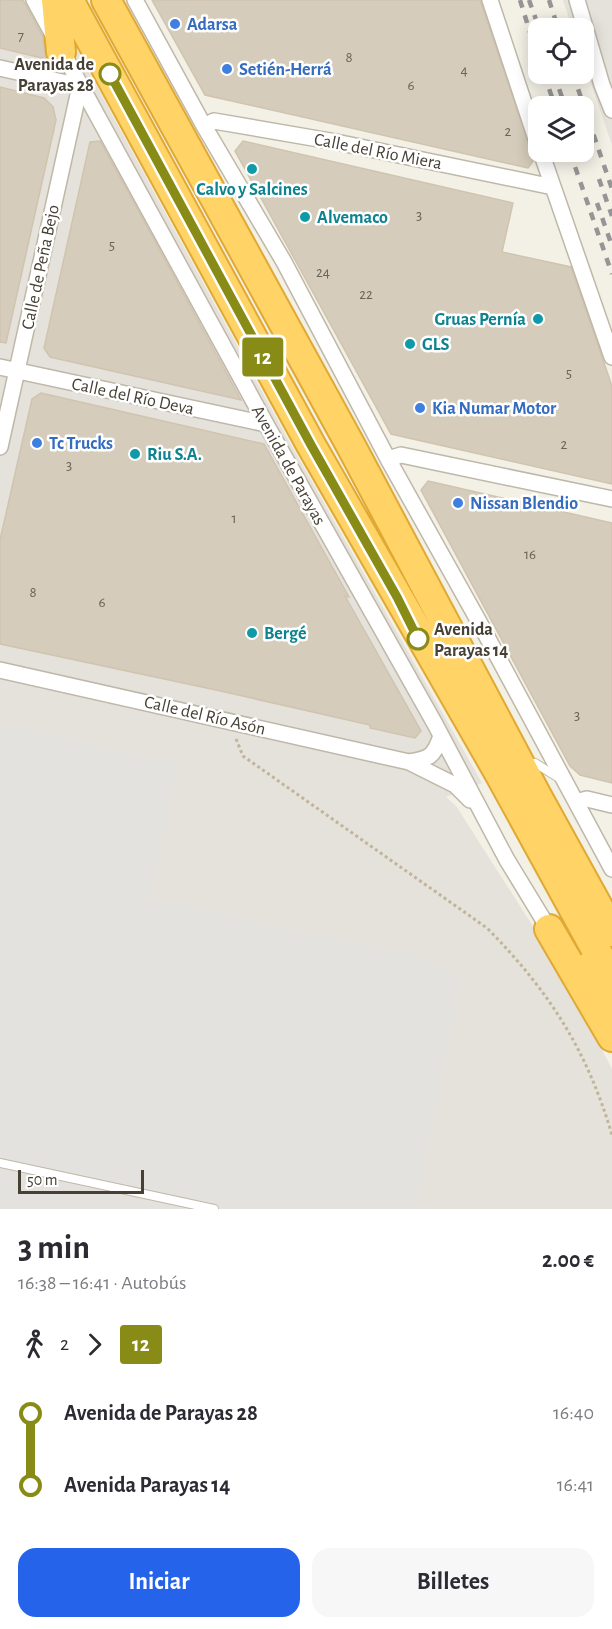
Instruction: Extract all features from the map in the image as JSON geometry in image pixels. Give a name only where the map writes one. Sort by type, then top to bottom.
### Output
[{"type":"highway","points":[[56,0],[61,52]]},
{"type":"highway","points":[[69,0],[305,434],[499,773],[612,979]]},
{"type":"highway","points":[[106,0],[351,446],[612,932]]},
{"type":"highway","points":[[423,583],[501,699],[612,907]]},
{"type":"highway","points":[[397,597],[511,825],[612,1006]]},
{"type":"highway","points":[[549,928],[612,1036]]},
{"type":"street","name":"Avenida de Parayas","points":[[34,0],[266,424],[441,736],[507,860],[549,928]]},
{"type":"street","points":[[135,0],[204,126],[284,262],[388,459],[612,869]]},
{"type":"street","points":[[490,0],[528,115]]},
{"type":"street","points":[[577,0],[602,85],[612,110]]},
{"type":"street","points":[[0,68],[80,86]]},
{"type":"street","name":"Calle de Peña Bejo","points":[[0,447],[80,86]]},
{"type":"street","name":"Calle del Río Miera","points":[[204,126],[214,121],[336,142],[553,187]]},
{"type":"street","points":[[544,162],[612,357]]},
{"type":"street","name":"Calle del Río Deva","points":[[0,367],[266,424]]},
{"type":"street","points":[[388,459],[401,455],[612,499]]},
{"type":"street","name":"Calle del Río Asón","points":[[0,670],[410,762],[455,785],[479,807]]},
{"type":"street","points":[[410,762],[424,760],[431,756],[441,736]]},
{"type":"street","points":[[576,802],[587,799],[612,805]]},
{"type":"lane","points":[[535,763],[566,782]]},
{"type":"lane","points":[[0,1163],[214,1209]]},
{"type":"path","points":[[229,721],[243,756],[487,928],[518,960],[548,998],[577,1045],[597,1089],[612,1135]]},
{"type":"shaded area","points":[[0,0],[50,0],[285,434],[482,783],[446,797],[456,806],[557,964],[612,1069],[612,1209],[0,1209]]},
{"type":"shaded area","points":[[563,0],[612,0],[612,145],[591,84],[594,84],[594,18],[569,18]]},
{"type":"shaded area","points":[[0,723],[178,764],[149,898],[421,957],[463,979],[416,1200],[416,1205],[420,1209],[0,1209]]},
{"type":"building","points":[[0,0],[23,0],[43,37],[46,59],[0,48]]},
{"type":"building","points":[[152,0],[480,0],[528,142],[528,162],[532,162],[528,168],[205,95]]},
{"type":"building","points":[[0,87],[44,98],[53,107],[56,120],[6,343],[0,342]]},
{"type":"building","points":[[100,141],[241,400],[50,357],[44,348],[90,142]]},
{"type":"building","points":[[243,141],[513,203],[502,252],[571,267],[612,386],[612,484],[391,434],[235,151]]},
{"type":"building","points":[[41,393],[264,444],[349,597],[345,596],[421,731],[415,738],[370,728],[370,725],[216,690],[0,644],[0,540],[32,399]]},
{"type":"building","points":[[428,481],[612,523],[612,783],[580,775],[570,766],[421,490]]},
{"type":"railway","points":[[520,0],[528,26]]},
{"type":"railway","points":[[529,0],[535,18]]},
{"type":"railway","points":[[549,0],[555,18]]},
{"type":"railway","points":[[547,84],[552,96]]},
{"type":"railway","points":[[557,84],[562,96]]},
{"type":"railway","points":[[576,84],[612,189]]},
{"type":"railway","points":[[573,162],[612,274]]},
{"type":"railway","points":[[599,179],[612,216]]},
{"type":"railway","points":[[597,203],[612,246]]},
{"type":"bus line","name":"12","points":[[110,74],[418,639]]},
{"type":"place","name":"Adarsa","points":[[175,24]]},
{"type":"place","name":"Setién-Herrá","points":[[227,69]]},
{"type":"place","name":"Avenida de Parayas 28","points":[[110,74]]},
{"type":"place","name":"Calvo y Salcines","points":[[252,169]]},
{"type":"place","name":"Alvemaco","points":[[305,217]]},
{"type":"place","name":"Gruas Pernía","points":[[538,319]]},
{"type":"place","name":"GLS","points":[[410,344]]},
{"type":"place","name":"Kia Numar Motor","points":[[420,408]]},
{"type":"place","name":"Tc Trucks","points":[[37,443]]},
{"type":"place","name":"Riu S.A.","points":[[135,454]]},
{"type":"place","name":"Nissan Blendio","points":[[458,503]]},
{"type":"place","name":"Bergé","points":[[252,633]]},
{"type":"place","name":"Avenida Parayas 14","points":[[418,639]]}]
